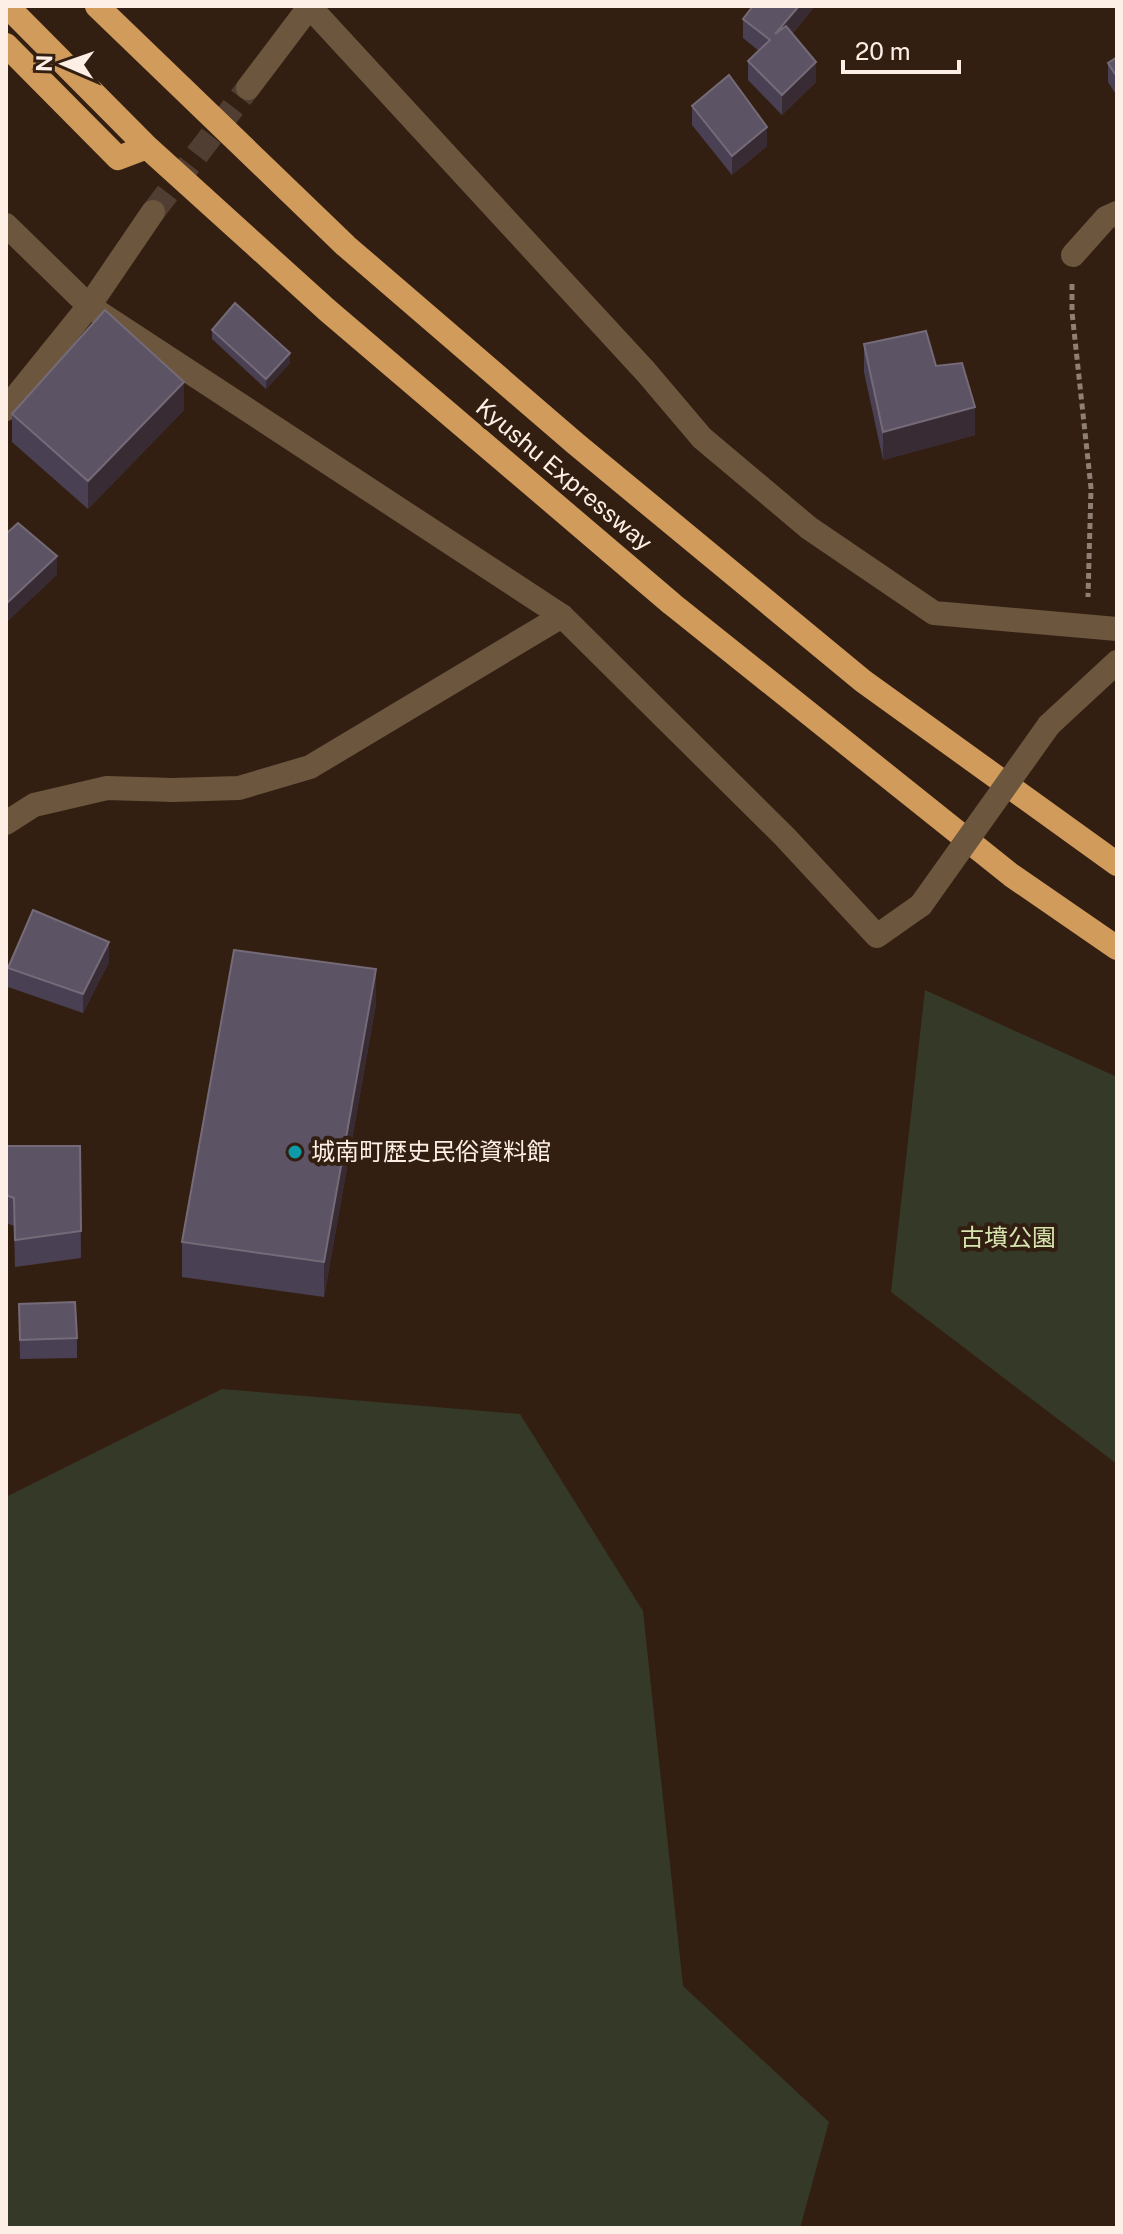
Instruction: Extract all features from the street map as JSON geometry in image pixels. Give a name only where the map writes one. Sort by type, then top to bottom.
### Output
[{"type":"highway","name":"Kyushu Expressway","points":[[7,6],[147,147],[327,310],[672,604],[1011,875],[1117,948]]},
{"type":"highway","name":"Kyushu Expressway","points":[[97,6],[346,246],[588,454],[863,681],[1117,864]]},
{"type":"highway","points":[[6,45],[118,158],[147,147]]},
{"type":"street","points":[[248,88],[310,6],[646,372],[702,438],[809,528],[934,613],[1115,633]]},
{"type":"street","points":[[6,409],[89,306],[153,212]]},
{"type":"street","points":[[1073,255],[1106,218],[1117,213]]},
{"type":"street","points":[[6,225],[89,306],[562,616],[785,837],[877,936],[921,905],[1049,725],[1117,662]]},
{"type":"street","points":[[6,823],[34,805],[107,788],[239,788],[310,767],[562,616]]},
{"type":"path","points":[[1073,255],[1072,312],[1091,488],[1087,628]]},
{"type":"green space","name":"古墳公園","points":[[925,990],[1117,1077],[1117,1464],[891,1292]]},
{"type":"green space","points":[[222,1389],[520,1414],[643,1611],[683,1986],[829,2122],[800,2228],[6,2228],[6,1497]]},
{"type":"building","points":[[753,6],[799,6],[775,34],[786,26],[816,62],[782,95],[748,61],[770,40],[743,19]]},
{"type":"building","points":[[1117,57],[1117,77],[1108,63]]},
{"type":"building","points":[[729,75],[767,127],[732,156],[692,106]]},
{"type":"building","points":[[235,303],[290,353],[266,379],[212,330]]},
{"type":"building","points":[[105,310],[184,382],[88,481],[12,414]]},
{"type":"building","points":[[926,331],[936,366],[962,363],[975,407],[883,432],[864,344]]},
{"type":"building","points":[[18,523],[57,556],[6,604],[6,534]]},
{"type":"building","points":[[33,910],[109,942],[83,994],[8,968]]},
{"type":"building","points":[[234,950],[376,969],[324,1262],[182,1242]]},
{"type":"building","points":[[6,1146],[80,1146],[81,1231],[15,1240],[14,1198],[6,1195]]},
{"type":"building","points":[[75,1302],[77,1338],[20,1340],[19,1304]]},
{"type":"tunnel","points":[[153,212],[248,88]]},
{"type":"place","name":"城南町歴史民俗資料館","points":[[295,1152]]}]
